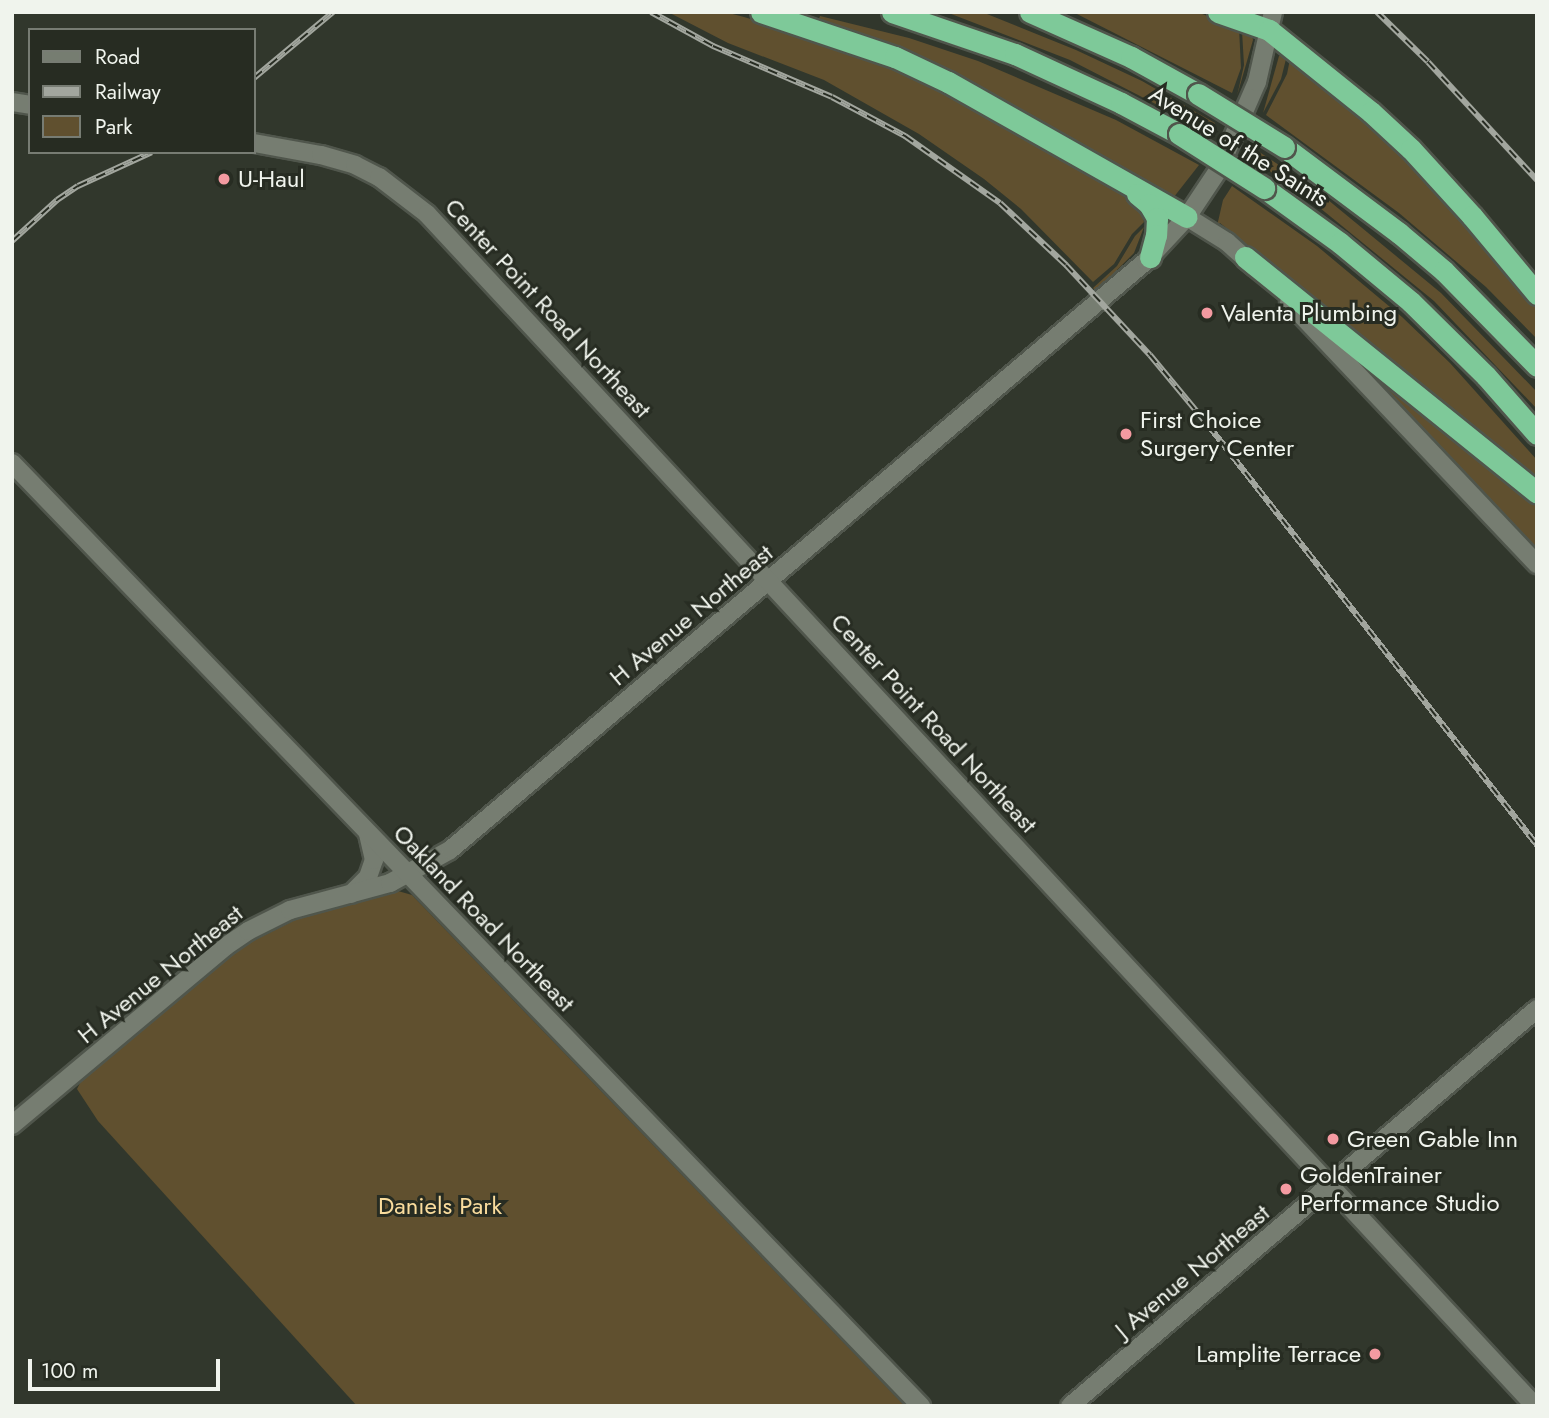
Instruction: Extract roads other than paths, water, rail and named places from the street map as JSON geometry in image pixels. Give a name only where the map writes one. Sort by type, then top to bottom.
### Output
[{"type":"highway","points":[[761,12],[895,57],[985,102],[1122,183],[1187,217]]},
{"type":"highway","name":"Avenue of the Saints","points":[[892,12],[1027,60],[1121,103],[1179,134],[1264,187],[1340,243],[1410,302],[1486,376],[1537,434]]},
{"type":"highway","name":"Avenue of the Saints","points":[[1030,12],[1131,57],[1284,147],[1380,218],[1444,271],[1537,366]]},
{"type":"highway","points":[[1218,12],[1271,21],[1411,149],[1537,294]]},
{"type":"highway","points":[[1122,183],[1149,204],[1157,218],[1150,257]]},
{"type":"highway","points":[[1245,257],[1537,493]]},
{"type":"main road","name":"H Avenue Northeast","points":[[12,1125],[226,946],[279,914],[408,875],[450,850],[1150,257],[1187,217],[1219,169],[1242,122],[1257,82],[1271,21]]},
{"type":"main road","name":"Center Point Road Northeast","points":[[256,143],[321,155],[355,165],[407,196],[769,581],[1535,1406]]},
{"type":"main road","points":[[1187,217],[1245,257],[1537,564]]},
{"type":"main road","name":"Oakland Road Northeast","points":[[12,463],[922,1406]]},
{"type":"main road","points":[[349,895],[362,885],[371,870],[374,854],[368,833]]},
{"type":"main road","name":"J Avenue Northeast","points":[[1070,1406],[1537,1009]]},
{"type":"railway","points":[[256,76],[333,12]]},
{"type":"railway","points":[[651,12],[713,46],[832,97],[905,136],[1000,203],[1066,265],[1150,355],[1208,425],[1537,845]]},
{"type":"railway","points":[[1377,12],[1428,62],[1537,180]]},
{"type":"railway","points":[[12,241],[57,200],[78,186],[148,154]]},
{"type":"place","name":"U-Haul","points":[[224,179]]},
{"type":"place","name":"Valenta Plumbing","points":[[1207,313]]},
{"type":"place","name":"First Choice Surgery Center","points":[[1126,434]]},
{"type":"place","name":"Green Gable Inn","points":[[1333,1139]]},
{"type":"place","name":"GoldenTrainer Performance Studio","points":[[1286,1189]]},
{"type":"place","name":"Lamplite Terrace","points":[[1375,1354]]},
{"type":"park label","name":"Daniels Park","points":[[440,1206]]}]
